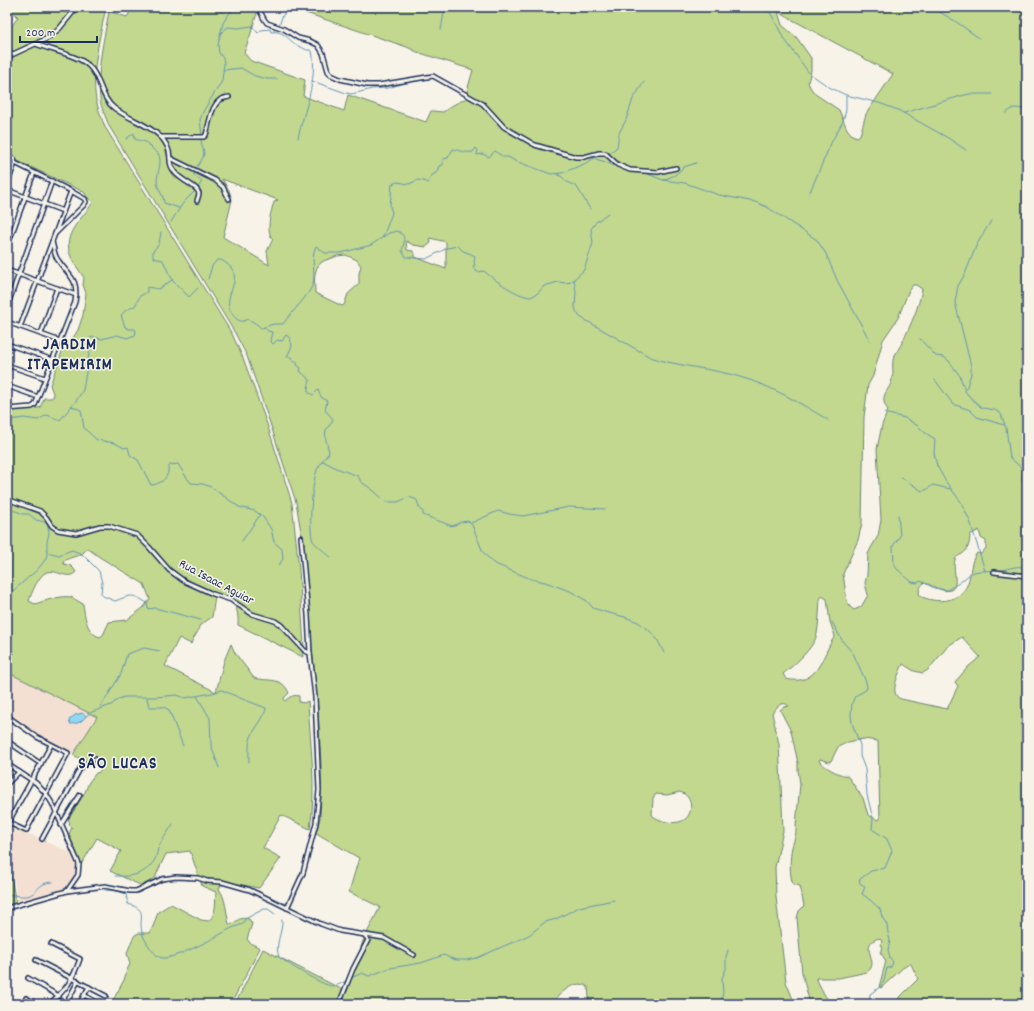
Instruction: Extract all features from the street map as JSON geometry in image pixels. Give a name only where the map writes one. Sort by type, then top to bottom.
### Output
[{"type":"street","points":[[7,57],[48,38],[59,29],[77,7]]},
{"type":"street","points":[[258,7],[267,23],[284,29],[298,38],[318,45],[323,53],[328,71],[331,75],[340,80],[367,85],[379,85],[433,76],[483,104],[504,127],[535,145],[576,157],[605,153],[618,165],[630,170],[658,172],[676,168]]},
{"type":"street","points":[[36,44],[84,62],[99,80],[104,98],[107,102],[119,112],[162,137],[169,149],[171,166],[178,177],[198,191],[199,195],[197,201]]},
{"type":"street","points":[[162,137],[204,137],[217,103],[221,99],[229,97]]},
{"type":"street","points":[[7,156],[14,160],[15,163],[83,197],[86,202],[56,234]]},
{"type":"street","points":[[170,158],[215,180],[223,187],[229,199]]},
{"type":"street","points":[[7,185],[15,163]]},
{"type":"street","points":[[7,248],[34,173]]},
{"type":"street","points":[[7,307],[52,181]]},
{"type":"street","points":[[7,190],[63,210]]},
{"type":"street","points":[[20,327],[71,191]]},
{"type":"street","points":[[7,409],[32,407],[35,405],[74,302],[76,294],[73,278],[57,258],[52,242]]},
{"type":"street","points":[[7,270],[76,294]]},
{"type":"street","points":[[40,334],[57,288]]},
{"type":"street","points":[[7,322],[60,341]]},
{"type":"street","points":[[7,344],[53,360]]},
{"type":"street","points":[[7,365],[46,378]]},
{"type":"street","points":[[7,386],[38,397]]},
{"type":"street","name":"Rua Isaac Aguiar","points":[[7,499],[40,512],[46,517],[52,526],[58,530],[76,533],[100,526],[109,526],[137,535],[150,547],[169,570],[184,581],[231,600],[252,614],[281,624],[305,651],[310,653]]},
{"type":"street","points":[[287,908],[303,873],[316,823],[319,790],[315,697],[301,537]]},
{"type":"street","points":[[994,572],[1027,576]]},
{"type":"street","points":[[7,716],[51,745],[68,753],[26,831],[8,823],[51,745]]},
{"type":"street","points":[[7,741],[40,764]]},
{"type":"street","points":[[42,838],[81,767],[95,759]]},
{"type":"street","points":[[7,764],[31,780],[46,793],[56,812],[80,867],[78,875],[67,891]]},
{"type":"street","points":[[7,784],[19,772]]},
{"type":"street","points":[[61,825],[80,795]]},
{"type":"street","points":[[7,908],[67,891],[106,886],[130,892],[136,891],[162,879],[176,877],[194,878],[206,881],[222,882],[250,890],[327,927],[340,931],[384,938],[414,955]]},
{"type":"street","points":[[339,1004],[353,969],[368,940],[364,935]]},
{"type":"street","points":[[49,1004],[59,996],[73,978],[80,959],[51,944]]},
{"type":"street","points":[[36,960],[106,996]]},
{"type":"street","points":[[28,978],[59,996]]},
{"type":"street","points":[[66,1004],[78,981]]},
{"type":"street","points":[[79,1004],[89,987]]},
{"type":"street","points":[[84,995],[100,1004]]},
{"type":"street","points":[[26,998],[37,1004]]},
{"type":"street","points":[[57,1004],[59,1002],[63,1004]]},
{"type":"shaded area","points":[[7,672],[97,717],[73,754],[51,743],[7,713]]},
{"type":"shaded area","points":[[7,824],[69,852],[70,849],[78,868],[72,882],[67,888],[18,903],[7,840]]},
{"type":"green space","points":[[7,7],[106,7],[95,65],[96,100],[105,127],[232,334],[243,358],[268,427],[292,503],[299,569],[304,647],[302,651],[303,657],[238,625],[236,608],[234,605],[215,596],[212,617],[199,626],[191,644],[179,638],[165,666],[216,692],[224,661],[231,644],[235,653],[254,678],[283,684],[289,693],[284,698],[285,701],[291,697],[299,696],[299,702],[304,703],[308,701],[313,781],[310,829],[281,815],[263,848],[281,858],[259,888],[233,883],[221,885],[219,889],[224,901],[229,924],[233,924],[242,918],[249,919],[252,924],[247,939],[250,943],[260,948],[231,1004],[111,1004],[124,980],[130,964],[127,953],[135,935],[139,933],[150,933],[158,912],[171,904],[201,920],[209,921],[212,918],[214,911],[216,892],[202,886],[190,851],[166,854],[156,877],[142,886],[110,871],[121,851],[97,838],[81,865],[67,839],[72,827],[69,825],[70,822],[68,820],[85,792],[89,782],[96,773],[100,772],[101,770],[100,768],[73,755],[97,717],[7,672],[7,412],[18,408],[40,408],[44,398],[51,398],[54,396],[50,385],[64,346],[73,338],[78,330],[83,315],[86,293],[83,285],[84,278],[71,257],[69,241],[74,227],[93,202],[84,192],[7,156],[7,37],[10,29],[18,17],[10,12]],"holes":[[[87,548],[144,584],[150,599],[143,608],[127,620],[109,622],[103,635],[100,637],[95,635],[89,628],[83,604],[71,597],[58,598],[35,604],[29,601],[41,576],[47,572],[55,572],[66,575],[76,572],[71,566],[64,564],[63,562],[69,558],[79,555]]]},
{"type":"green space","points":[[133,7],[217,7],[222,12],[228,7],[265,7],[262,11],[259,10],[257,13],[244,53],[251,61],[305,80],[303,96],[344,111],[348,95],[426,122],[431,111],[443,112],[467,98],[467,91],[473,70],[288,7],[1027,7],[1027,1004],[895,1004],[896,1001],[918,979],[911,964],[907,964],[881,988],[879,987],[886,961],[880,952],[883,948],[881,944],[882,941],[879,938],[872,941],[870,945],[869,949],[872,963],[871,968],[867,972],[839,978],[816,978],[831,1004],[810,1004],[802,973],[797,918],[799,911],[804,906],[800,886],[793,884],[790,871],[792,847],[796,830],[800,784],[798,763],[791,731],[780,710],[789,706],[782,704],[772,713],[779,744],[783,831],[775,867],[776,897],[786,982],[795,1004],[591,1004],[588,1000],[588,987],[583,984],[578,984],[568,988],[551,1004],[235,1004],[263,949],[347,992],[363,941],[380,907],[349,892],[359,858],[316,833],[320,818],[321,764],[318,710],[302,538],[296,502],[247,356],[235,333],[109,126],[101,106],[99,77],[109,11],[127,17]],"holes":[[[778,12],[893,74],[866,114],[860,135],[857,137],[852,135],[847,129],[839,110],[815,94],[810,87],[808,82],[811,71],[811,58],[797,38],[782,25]],[[222,179],[278,200],[274,202],[269,221],[269,232],[273,239],[267,251],[269,265],[223,237],[232,200],[229,190]],[[430,238],[446,242],[446,269],[415,257],[413,251],[407,250],[406,241],[413,245],[426,247],[431,243]],[[346,255],[357,260],[361,266],[359,273],[359,284],[348,294],[344,305],[342,306],[315,293],[315,272],[317,268],[325,260]],[[913,285],[916,285],[922,289],[914,315],[893,360],[893,377],[884,396],[885,405],[888,410],[882,425],[877,449],[881,520],[878,536],[868,554],[865,583],[868,595],[861,607],[854,610],[850,607],[847,601],[843,574],[858,540],[862,523],[864,417],[868,385],[873,376],[883,340],[898,318],[909,290]],[[979,530],[981,538],[986,541],[986,548],[981,554],[977,553],[975,556],[965,590],[954,598],[940,601],[926,599],[920,596],[919,592],[924,583],[942,590],[949,591],[953,589],[955,585],[955,560],[966,551],[970,535]],[[822,596],[827,599],[830,622],[835,636],[818,668],[812,674],[806,678],[797,680],[786,679],[783,674],[793,666],[812,645],[818,630],[820,599]],[[962,637],[980,657],[968,667],[955,682],[958,686],[947,709],[901,699],[897,697],[895,693],[896,683],[903,664],[914,671],[923,673],[928,670],[948,646]],[[863,739],[878,741],[880,819],[878,820],[868,815],[863,798],[848,777],[841,775],[823,765],[819,761],[820,759],[829,762],[831,761],[838,747],[848,742]],[[680,792],[685,794],[691,806],[689,815],[682,821],[674,823],[658,819],[652,815],[653,798],[656,794],[667,795]]]},
{"type":"green space","points":[[7,855],[16,903],[7,906]]},
{"type":"water","points":[[82,713],[86,716],[83,720],[70,724],[69,720],[75,715]]},
{"type":"waterway","points":[[202,135],[200,120],[204,110],[222,81],[224,63],[223,58],[219,53],[218,45],[223,23],[236,7]]},
{"type":"waterway","points":[[274,31],[288,7]]},
{"type":"waterway","points":[[441,30],[445,7]]},
{"type":"waterway","points":[[764,7],[771,14],[783,37],[809,73],[829,87],[846,95],[879,103],[898,110],[948,138],[966,150]]},
{"type":"waterway","points":[[817,7],[827,7]]},
{"type":"waterway","points":[[931,7],[955,21],[979,38]]},
{"type":"waterway","points":[[221,33],[228,27],[238,28],[252,26],[258,33],[261,30],[270,29],[271,32],[282,33],[296,45],[312,51],[312,84],[298,138]]},
{"type":"waterway","points":[[224,70],[241,68],[255,76],[267,79],[277,79]]},
{"type":"waterway","points":[[312,81],[352,94],[372,89],[388,88],[408,82]]},
{"type":"waterway","points":[[607,154],[617,147],[619,133],[626,120],[633,99],[644,82]]},
{"type":"waterway","points":[[904,113],[969,94],[992,94]]},
{"type":"waterway","points":[[809,194],[832,141],[843,121],[846,110],[846,96]]},
{"type":"waterway","points":[[1006,113],[1014,108],[1027,109]]},
{"type":"waterway","points":[[126,139],[134,133],[135,139],[143,141],[158,153],[160,164],[157,182],[164,203],[179,208]]},
{"type":"waterway","points":[[196,168],[204,154],[201,139]]},
{"type":"waterway","points":[[383,237],[392,213],[390,206],[392,184],[397,182],[409,184],[418,180],[428,183],[432,175],[436,173],[439,166],[443,165],[443,159],[448,158],[453,149],[463,152],[473,152],[476,148],[478,150],[477,155],[483,154],[489,157],[495,151],[503,157],[508,157],[551,174],[562,173],[584,164],[602,154]]},
{"type":"waterway","points":[[596,159],[628,171]]},
{"type":"waterway","points":[[664,180],[675,175],[684,167],[696,163]]},
{"type":"waterway","points":[[194,172],[194,176],[202,181],[198,188]]},
{"type":"waterway","points":[[643,172],[663,180],[685,183],[719,195],[755,202],[767,207],[817,240],[826,254],[837,280],[870,341]]},
{"type":"waterway","points":[[557,174],[567,182],[577,187],[590,209]]},
{"type":"waterway","points":[[171,222],[183,203],[195,191]]},
{"type":"waterway","points":[[262,328],[273,324],[283,324],[308,293],[313,284],[313,255],[316,246],[325,253],[341,253],[371,245],[389,233],[397,231],[404,237],[402,251],[406,257],[426,259],[447,248],[458,246],[463,251],[475,256],[475,265],[473,266],[477,272],[484,271],[513,291],[531,297],[538,293],[544,286],[558,282],[571,282],[584,270],[593,243],[591,229],[596,222],[608,213]]},
{"type":"waterway","points":[[966,389],[971,374],[971,366],[955,302],[958,286],[965,274],[977,244],[991,221]]},
{"type":"waterway","points":[[161,232],[159,244],[153,251],[153,258],[163,260],[172,280],[189,297],[198,288]]},
{"type":"waterway","points":[[208,279],[212,266],[217,260],[221,260],[230,266],[234,272],[233,285],[229,299],[231,312],[238,320],[244,321],[247,319],[261,328]]},
{"type":"waterway","points":[[574,279],[576,292],[575,307],[580,317],[650,357],[673,363],[718,371],[752,381],[786,396],[828,420]]},
{"type":"waterway","points":[[7,421],[24,418],[38,420],[47,415],[60,420],[83,390],[90,349],[88,343],[90,338],[93,337],[102,339],[117,335],[127,338],[135,335],[135,329],[125,327],[121,315],[126,310],[135,306],[140,296],[147,292],[147,287],[159,289],[172,280]]},
{"type":"waterway","points":[[264,327],[268,331],[272,332],[270,341],[273,344],[277,340],[282,341],[286,335],[290,338],[292,346],[287,357],[291,357],[293,362],[297,361],[297,365],[301,368],[300,371],[310,380],[308,392],[313,395],[318,390],[321,397],[327,401],[325,410],[333,419],[326,430],[329,453],[319,466],[315,476],[311,516],[313,541],[331,557]]},
{"type":"waterway","points":[[920,339],[936,356],[944,357],[949,361],[960,376],[965,391],[969,396],[982,408],[995,410],[1001,414],[1006,428],[1010,458],[1023,469],[1022,480],[1027,491]]},
{"type":"waterway","points":[[935,380],[953,404],[970,410],[977,417],[1004,425]]},
{"type":"waterway","points":[[71,406],[81,410],[84,428],[97,440],[115,443],[124,448],[128,447],[130,455],[138,460],[151,485],[162,481],[166,477],[170,465],[178,464],[191,483],[203,484],[211,487],[239,507],[255,511],[263,517],[271,529],[274,542],[282,549],[283,559],[278,566]]},
{"type":"waterway","points":[[884,413],[905,418],[935,439],[934,453],[937,466],[946,482],[961,502],[970,521],[985,571]]},
{"type":"waterway","points":[[323,461],[336,468],[358,476],[361,482],[373,490],[386,502],[398,502],[409,497],[417,500],[423,515],[452,526],[468,521],[472,525],[483,552],[493,563],[531,579],[545,582],[570,591],[587,601],[593,608],[638,622],[649,630],[657,639],[664,653]]},
{"type":"waterway","points":[[901,477],[922,491],[933,485],[950,489]]},
{"type":"waterway","points":[[471,523],[498,511],[523,516],[569,507],[605,509]]},
{"type":"waterway","points":[[7,510],[29,514],[36,520],[45,522],[48,526],[49,533],[47,555],[45,560],[38,569],[13,591],[7,593]]},
{"type":"waterway","points":[[242,541],[260,515]]},
{"type":"waterway","points":[[898,515],[900,536],[893,546],[894,564],[897,569],[912,582],[917,583],[921,581],[934,588],[947,590],[974,572],[1017,567],[1027,568]]},
{"type":"waterway","points":[[47,552],[59,555],[72,550],[82,554],[99,571],[102,583],[101,594],[103,596],[115,601],[128,596],[134,596],[147,603],[148,609],[155,608],[201,620]]},
{"type":"waterway","points":[[832,622],[843,642],[853,653],[866,682],[866,690],[855,696],[852,703],[852,723],[860,745],[860,756],[865,769],[867,795],[873,819],[872,829],[887,839],[892,851],[885,868],[871,871],[859,880],[865,887],[862,894],[880,909],[882,917],[887,925],[890,940],[888,950],[890,958],[893,962],[891,967],[887,968],[884,981],[880,987],[870,994],[870,1004]]},
{"type":"waterway","points":[[100,708],[121,674],[127,654],[144,648],[160,651]]},
{"type":"waterway","points":[[86,716],[92,712],[111,705],[124,697],[156,697],[177,695],[185,698],[222,690],[266,708],[264,715],[250,740],[249,762]]},
{"type":"waterway","points":[[197,696],[210,718],[211,745],[219,768]]},
{"type":"waterway","points":[[147,698],[149,707],[164,707],[169,710],[183,746]]},
{"type":"waterway","points":[[115,876],[137,874],[150,866],[156,857],[162,840],[173,824]]},
{"type":"waterway","points":[[7,895],[31,895],[44,884],[53,882]]},
{"type":"waterway","points":[[105,890],[117,891],[126,894],[128,904],[134,906],[141,912],[141,927],[145,939],[153,951],[162,958],[175,956],[194,948],[230,929],[243,924],[245,919],[264,909],[268,909],[275,914]]},
{"type":"waterway","points":[[351,978],[362,973],[369,976],[390,968],[421,963],[444,955],[457,960],[477,958],[529,935],[545,922],[556,919],[579,907],[614,900]]},
{"type":"waterway","points":[[282,920],[278,943],[279,957],[305,974],[327,985],[334,986],[346,981]]},
{"type":"waterway","points":[[720,1004],[723,993],[722,978],[726,969],[726,957],[728,950]]},
{"type":"district","name":"JARDIM ITAPEMIRIM","points":[[70,356]]},
{"type":"district","name":"SÃO LUCAS","points":[[118,765]]}]
